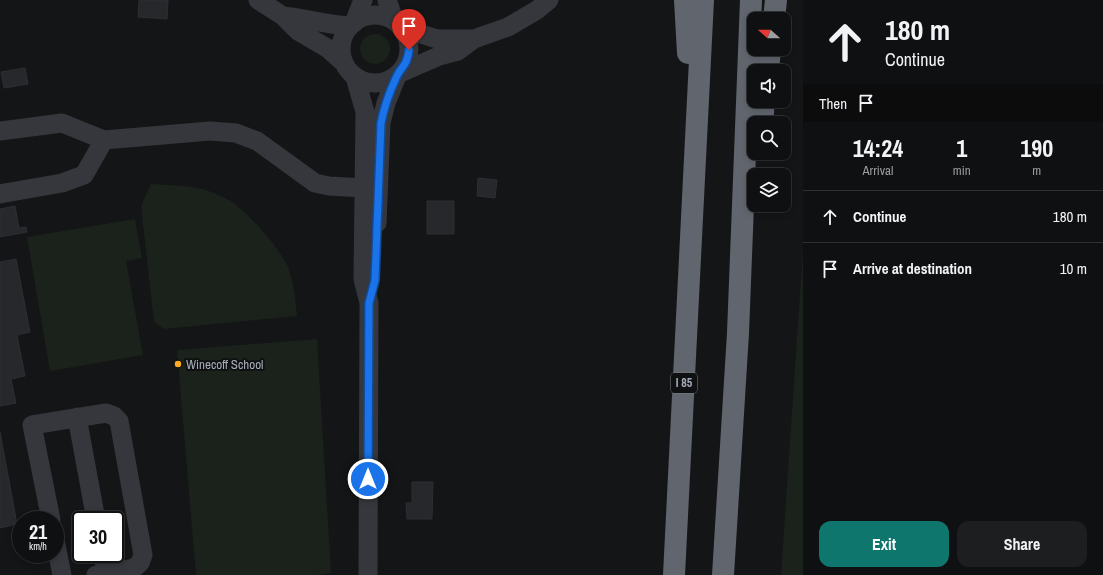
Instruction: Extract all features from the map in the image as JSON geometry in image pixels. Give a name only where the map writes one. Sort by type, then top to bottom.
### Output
[{"type":"highway","points":[[685,0],[694,191]]},
{"type":"highway","name":"I 85","points":[[674,575],[703,0]]},
{"type":"highway","points":[[723,575],[738,333],[751,0]]},
{"type":"highway","points":[[775,12],[776,0]]},
{"type":"highway","points":[[738,333],[752,212]]},
{"type":"street","points":[[258,0],[283,16],[298,31],[327,48],[350,70],[372,83],[381,83],[439,56],[458,51],[474,39],[508,27],[537,10],[549,0]]},
{"type":"street","points":[[363,0],[352,24],[346,33],[341,48],[365,112],[363,278],[369,303],[368,575]]},
{"type":"street","points":[[369,303],[375,280],[381,123],[386,102],[398,74],[408,58],[409,50],[408,38],[399,25],[387,0]]},
{"type":"street","points":[[283,16],[304,18],[335,25],[352,24],[361,18],[379,15],[399,25],[437,39],[474,39]]},
{"type":"street","points":[[0,131],[62,123],[104,140],[210,131],[236,133],[257,141],[316,183],[329,186],[364,188]]},
{"type":"street","points":[[0,194],[62,183],[84,174],[104,140]]},
{"type":"street","points":[[49,511],[32,425],[106,412],[114,416],[119,421],[143,555],[140,564],[134,568],[101,574],[102,563]]},
{"type":"street","points":[[77,417],[94,511]]},
{"type":"street","points":[[60,563],[62,575]]},
{"type":"shaded area","points":[[375,34],[386,38],[390,49],[386,60],[375,64],[364,60],[360,49],[364,38]]},
{"type":"shaded area","points":[[151,184],[183,186],[206,190],[231,201],[245,213],[262,230],[287,265],[293,283],[297,316],[164,329],[154,322],[141,206]]},
{"type":"shaded area","points":[[135,219],[142,258],[126,261],[143,355],[50,371],[27,237]]},
{"type":"shaded area","points":[[803,250],[803,575],[781,575]]},
{"type":"shaded area","points":[[317,339],[331,573],[317,575],[196,575],[177,350]]},
{"type":"building","points":[[139,0],[168,0],[167,19],[138,17]]},
{"type":"building","points":[[25,68],[28,84],[4,88],[1,72]]},
{"type":"building","points":[[478,178],[497,180],[495,198],[477,196]]},
{"type":"building","points":[[427,201],[454,201],[454,234],[427,234]]},
{"type":"building","points":[[15,206],[19,228],[26,227],[27,232],[0,237],[0,209]]},
{"type":"building","points":[[16,259],[30,332],[17,335],[25,376],[11,379],[16,403],[0,406],[0,262]]},
{"type":"building","points":[[0,432],[15,511],[12,511],[12,525],[0,528]]},
{"type":"building","points":[[412,482],[433,482],[432,519],[407,519],[406,503],[412,503]]},
{"type":"place","name":"Winecoff School","points":[[178,364]]},
{"type":"route","points":[[368,479],[369,303],[375,280],[381,123],[386,102],[397,76],[405,66],[409,50]]}]
